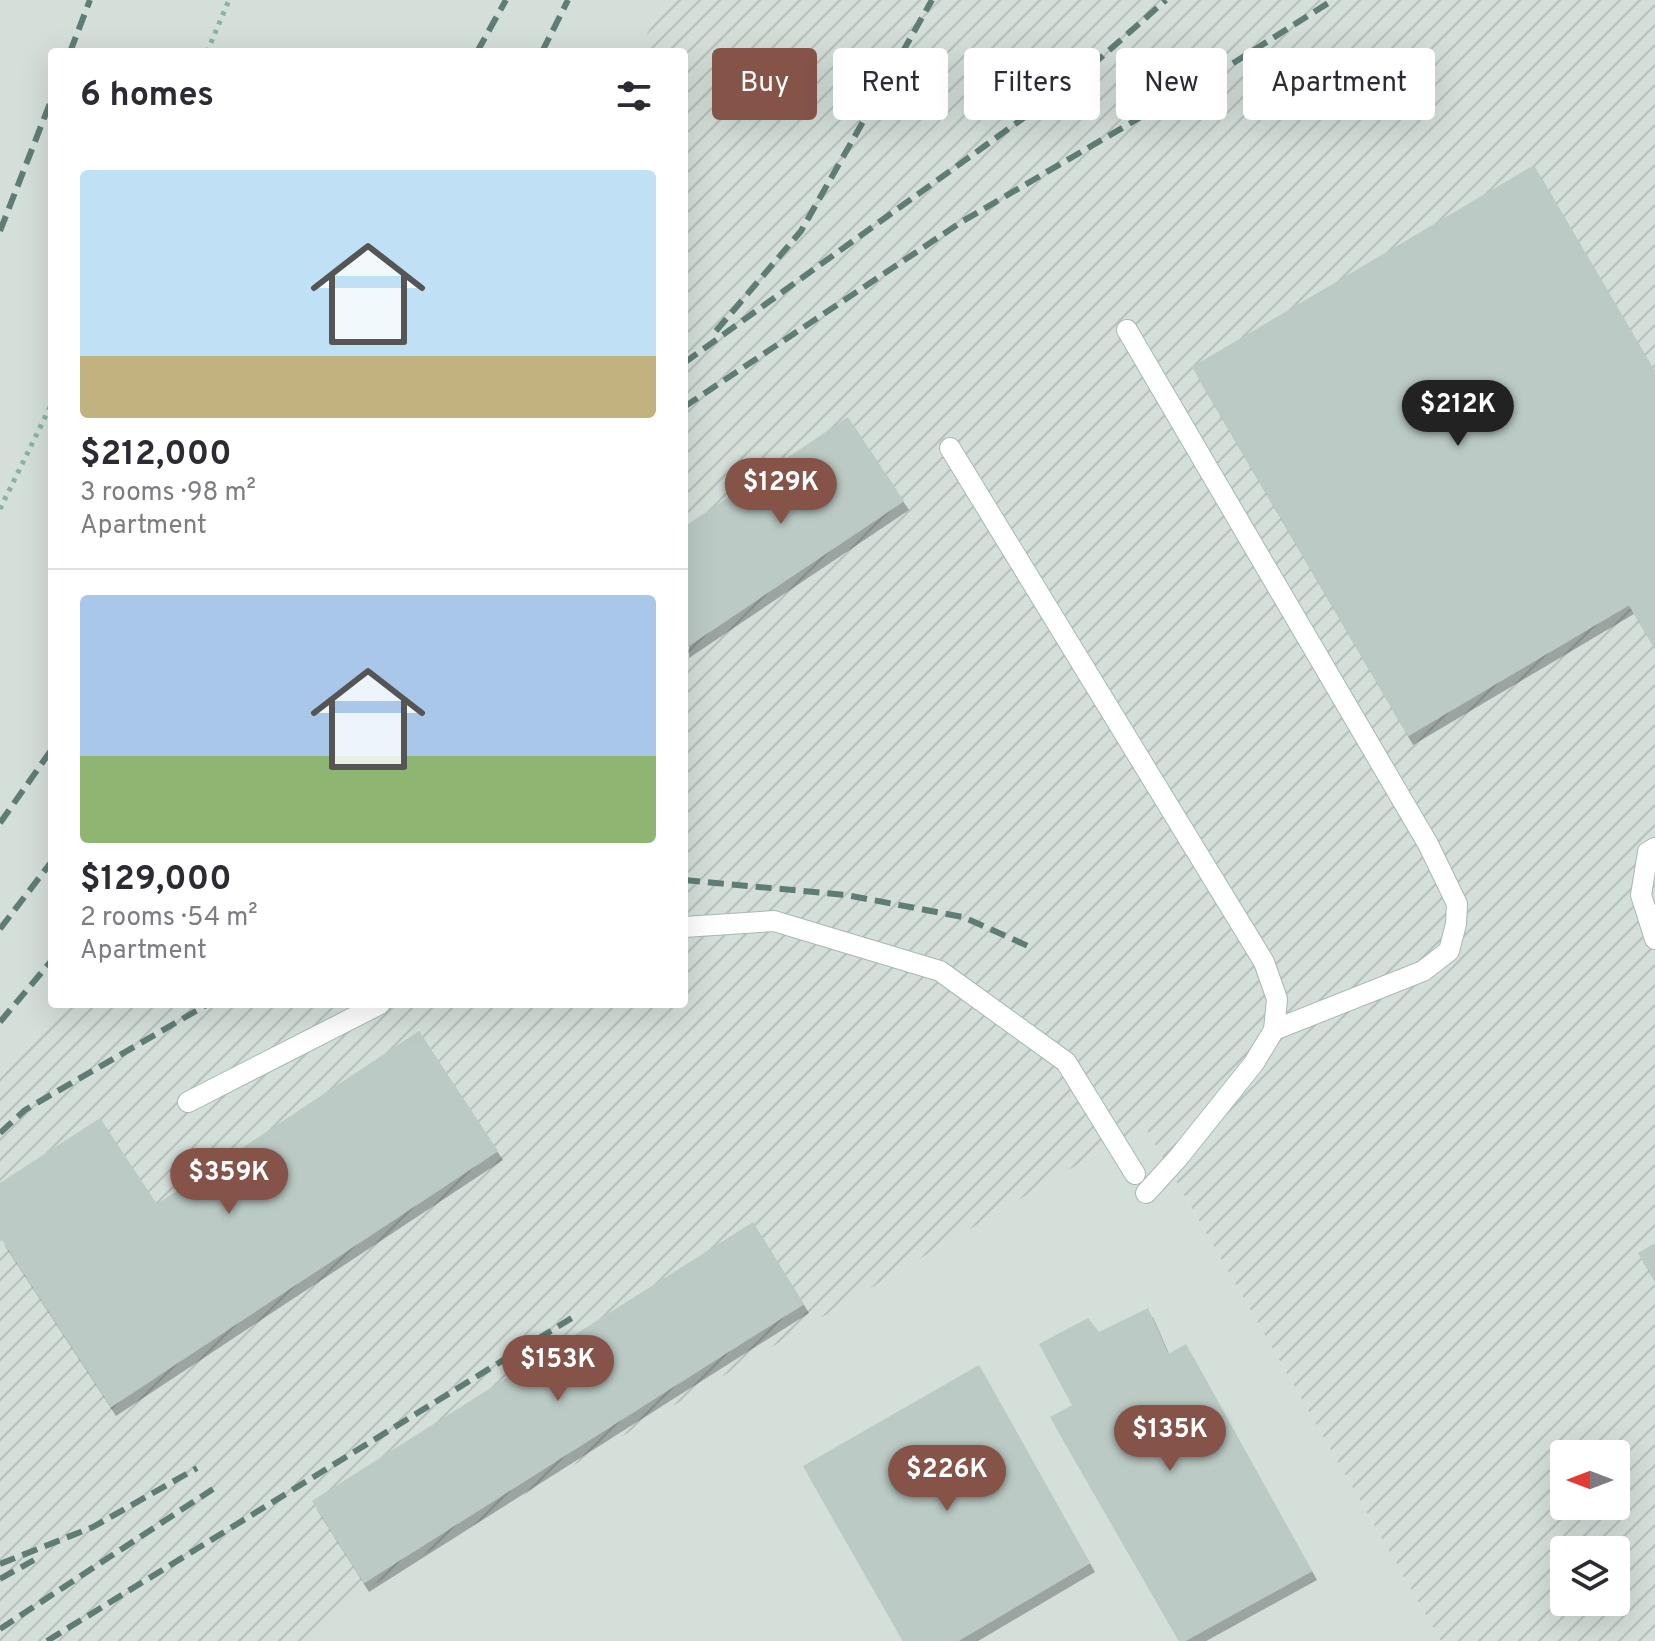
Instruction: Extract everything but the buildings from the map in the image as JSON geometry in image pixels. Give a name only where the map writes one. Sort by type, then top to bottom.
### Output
[{"type":"lane","points":[[1127,330],[1428,844],[1457,904],[1449,951],[1423,971],[1274,1030]]},
{"type":"lane","points":[[950,448],[1264,962],[1277,999],[1274,1030],[1254,1063],[1146,1193]]},
{"type":"lane","points":[[1655,848],[1648,852],[1641,895],[1655,939]]},
{"type":"lane","points":[[688,927],[774,921],[940,971],[1066,1062],[1135,1174]]},
{"type":"lane","points":[[188,1102],[372,1008]]},
{"type":"path","points":[[209,48],[229,0]]},
{"type":"path","points":[[0,509],[48,411]]},
{"type":"shaded area","points":[[0,0],[667,0],[638,48],[48,48],[48,1008],[54,1008],[0,1079]]},
{"type":"shaded area","points":[[667,0],[1655,0],[1655,1641],[1441,1641],[1144,1125],[375,1584],[314,1641],[0,1641],[0,1079],[54,1008],[688,1008],[688,48],[638,48]]},
{"type":"shaded area","points":[[1144,1125],[1441,1641],[314,1641],[375,1584]]},
{"type":"railway","points":[[72,48],[90,0]]},
{"type":"railway","points":[[479,48],[506,0]]},
{"type":"railway","points":[[544,48],[568,0]]},
{"type":"railway","points":[[716,331],[801,231],[932,0]]},
{"type":"railway","points":[[688,360],[1072,83],[1166,0]]},
{"type":"railway","points":[[688,404],[963,221],[1235,62],[1333,0]]},
{"type":"railway","points":[[0,231],[48,108]]},
{"type":"railway","points":[[0,823],[48,755]]},
{"type":"railway","points":[[0,929],[48,866]]},
{"type":"railway","points":[[688,880],[846,895],[963,917],[1028,946]]},
{"type":"railway","points":[[0,1022],[48,965]]},
{"type":"railway","points":[[0,1133],[25,1110],[201,1008]]},
{"type":"railway","points":[[47,1641],[575,1316]]},
{"type":"railway","points":[[0,1564],[93,1527],[197,1468]]},
{"type":"railway","points":[[0,1629],[213,1489]]},
{"type":"railway","points":[[0,1579],[34,1560]]}]
